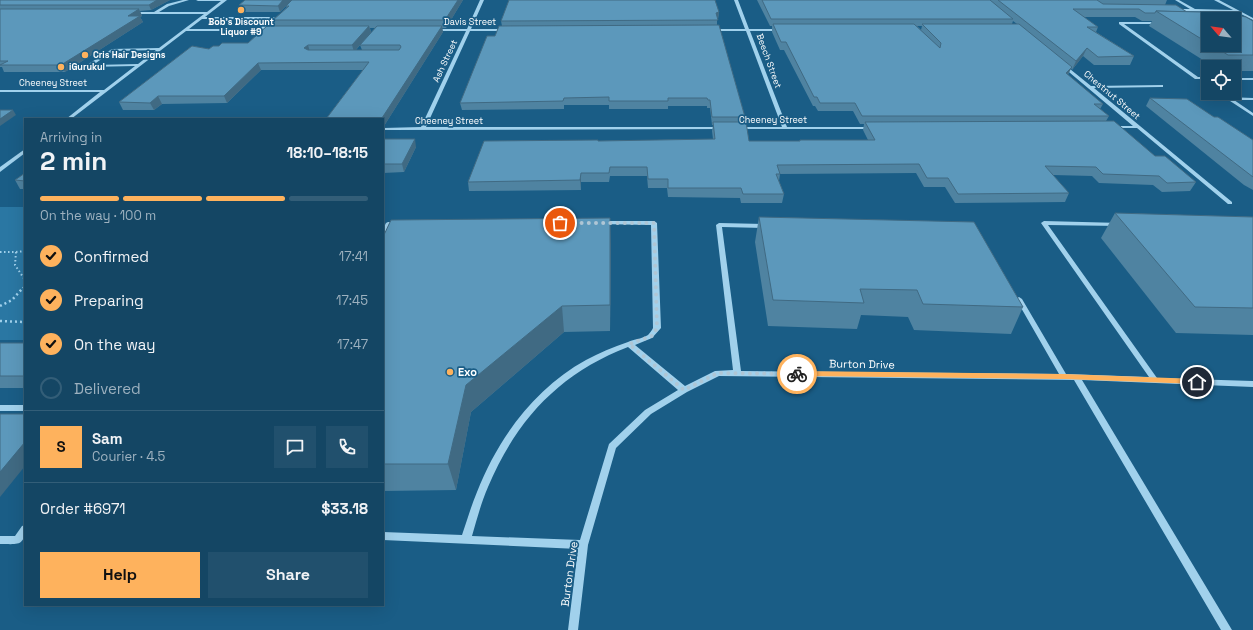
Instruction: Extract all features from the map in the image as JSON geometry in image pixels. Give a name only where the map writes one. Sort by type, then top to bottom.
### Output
[{"type":"street","points":[[155,13],[168,5],[187,0]]},
{"type":"street","points":[[198,0],[224,0]]},
{"type":"street","points":[[69,118],[224,0]]},
{"type":"street","name":"Ash Street","points":[[423,129],[482,0]]},
{"type":"street","name":"Beech Street","points":[[736,0],[785,128]]},
{"type":"street","points":[[1176,0],[1194,10]]},
{"type":"street","points":[[1216,0],[1253,19]]},
{"type":"street","points":[[1170,10],[1238,11]]},
{"type":"street","points":[[124,13],[208,13]]},
{"type":"street","points":[[201,18],[277,17],[260,30]]},
{"type":"street","points":[[1164,23],[1120,23],[1197,78],[1201,78]]},
{"type":"street","points":[[184,30],[276,30]]},
{"type":"street","name":"Davis Street","points":[[428,30],[516,30]]},
{"type":"street","points":[[704,30],[789,30]]},
{"type":"street","points":[[138,65],[88,66],[112,50],[160,49]]},
{"type":"street","name":"Chestnut Street","points":[[1059,62],[1230,203]]},
{"type":"street","points":[[1241,79],[1253,79]]},
{"type":"street","points":[[1090,87],[1161,86]]},
{"type":"street","name":"Cheeney Street","points":[[0,91],[105,90]]},
{"type":"street","points":[[1253,99],[1229,98],[1253,115]]},
{"type":"street","points":[[1106,127],[1138,127]]},
{"type":"street","name":"Cheeney Street","points":[[384,129],[728,128]]},
{"type":"street","name":"Cheeney Street","points":[[736,128],[877,128]]},
{"type":"street","points":[[0,170],[24,152]]},
{"type":"street","points":[[466,540],[477,503],[488,476],[502,450],[522,420],[540,397],[564,376],[588,361],[652,336],[657,328],[654,223],[591,223]]},
{"type":"street","points":[[1129,224],[1044,223],[1155,380]]},
{"type":"street","points":[[384,234],[388,224],[404,224]]},
{"type":"street","points":[[737,373],[719,226],[774,226]]},
{"type":"street","points":[[1015,294],[1064,377]]},
{"type":"street","points":[[629,344],[684,390]]},
{"type":"street","name":"Burton Drive","points":[[573,630],[583,545],[612,446],[648,412],[684,390],[718,373],[1076,377],[1253,384]]},
{"type":"street","points":[[1076,377],[1227,630]]},
{"type":"street","points":[[0,408],[24,408]]},
{"type":"street","points":[[0,540],[17,540],[24,530]]},
{"type":"street","points":[[384,536],[583,545]]},
{"type":"path","points":[[0,252],[24,251]]},
{"type":"path","points":[[16,252],[15,265],[24,278]]},
{"type":"path","points":[[0,306],[12,300],[24,287]]},
{"type":"path","points":[[0,321],[24,322]]},
{"type":"shaded area","points":[[0,207],[24,207],[24,340],[0,340]]},
{"type":"building","points":[[0,0],[157,0],[149,5],[0,5]]},
{"type":"building","points":[[245,0],[283,0],[278,6],[239,5]]},
{"type":"building","points":[[292,0],[458,0],[445,20],[273,20],[289,6],[286,6]]},
{"type":"building","points":[[509,0],[715,0],[719,12],[716,13],[718,20],[501,21]]},
{"type":"building","points":[[762,0],[990,0],[1013,19],[771,19]]},
{"type":"building","points":[[998,0],[1097,0],[1103,4],[1176,5],[1187,12],[1156,11],[1155,13],[1145,13],[1139,9],[1073,9],[1098,27],[1087,27],[1134,56],[1098,57],[1087,48],[1076,61]]},
{"type":"building","points":[[0,9],[139,9],[128,16],[140,16],[61,65],[0,65],[8,61],[0,61]]},
{"type":"building","points":[[1156,11],[1202,12],[1201,39]]},
{"type":"building","points":[[1241,16],[1253,21],[1253,55],[1228,55],[1223,52],[1241,52]]},
{"type":"building","points":[[773,24],[914,24],[940,48],[941,43],[922,24],[1019,24],[1072,67],[1066,73],[1103,104],[1094,104],[1109,116],[862,116],[855,103],[820,103],[817,97],[814,97],[786,42],[781,42]]},
{"type":"building","points":[[719,25],[745,117],[712,117],[710,100],[707,98],[668,98],[668,101],[609,101],[609,97],[564,98],[563,101],[460,103],[487,36],[495,36],[499,26]]},
{"type":"building","points":[[267,26],[369,26],[352,45],[308,45],[304,48],[308,50],[399,50],[401,47],[400,45],[360,45],[377,26],[442,26],[382,118],[327,118],[369,62],[258,63],[224,96],[158,96],[150,103],[119,102],[192,46],[209,49],[213,46],[219,46],[222,43],[248,43]]},
{"type":"building","points":[[1150,98],[1187,99],[1253,140],[1253,177]]},
{"type":"building","points":[[0,110],[13,110],[0,119]]},
{"type":"building","points":[[1114,121],[1155,156],[1165,156],[1196,182],[1167,183],[1159,176],[1103,174],[1096,167],[1045,166],[1069,193],[958,194],[948,178],[927,178],[919,164],[777,165],[780,174],[776,174],[784,194],[743,194],[741,188],[668,188],[668,179],[648,179],[647,167],[610,167],[609,173],[581,173],[580,180],[468,182],[484,141],[715,139],[713,122],[746,122],[749,141],[800,141],[875,140],[865,122]]},
{"type":"building","points":[[384,139],[415,139],[402,164],[384,164]]},
{"type":"building","points":[[24,174],[24,181],[15,180]]},
{"type":"building","points":[[1115,213],[1253,217],[1253,308],[1195,307]]},
{"type":"building","points":[[759,217],[974,222],[1023,307],[923,304],[917,290],[860,289],[864,303],[773,300]]},
{"type":"building","name":"Exo","points":[[610,218],[610,305],[562,306],[466,385],[448,464],[384,464],[384,235],[391,220]]},
{"type":"building","points":[[0,343],[24,343],[24,376],[0,376]]},
{"type":"building","points":[[0,414],[24,414],[24,443],[0,472]]},
{"type":"way so far","points":[[560,223],[654,223],[657,328],[652,336],[629,344],[684,390],[718,373],[797,374]]},
{"type":"place","name":"Bob's Discount Liquor #9","points":[[241,10]]},
{"type":"place","name":"Cris Hair Designs","points":[[85,55]]},
{"type":"place","name":"iGurukul","points":[[61,67]]},
{"type":"place","name":"Exo","points":[[450,372]]},
{"type":"route","points":[[797,374],[1064,377],[1197,382]]}]
